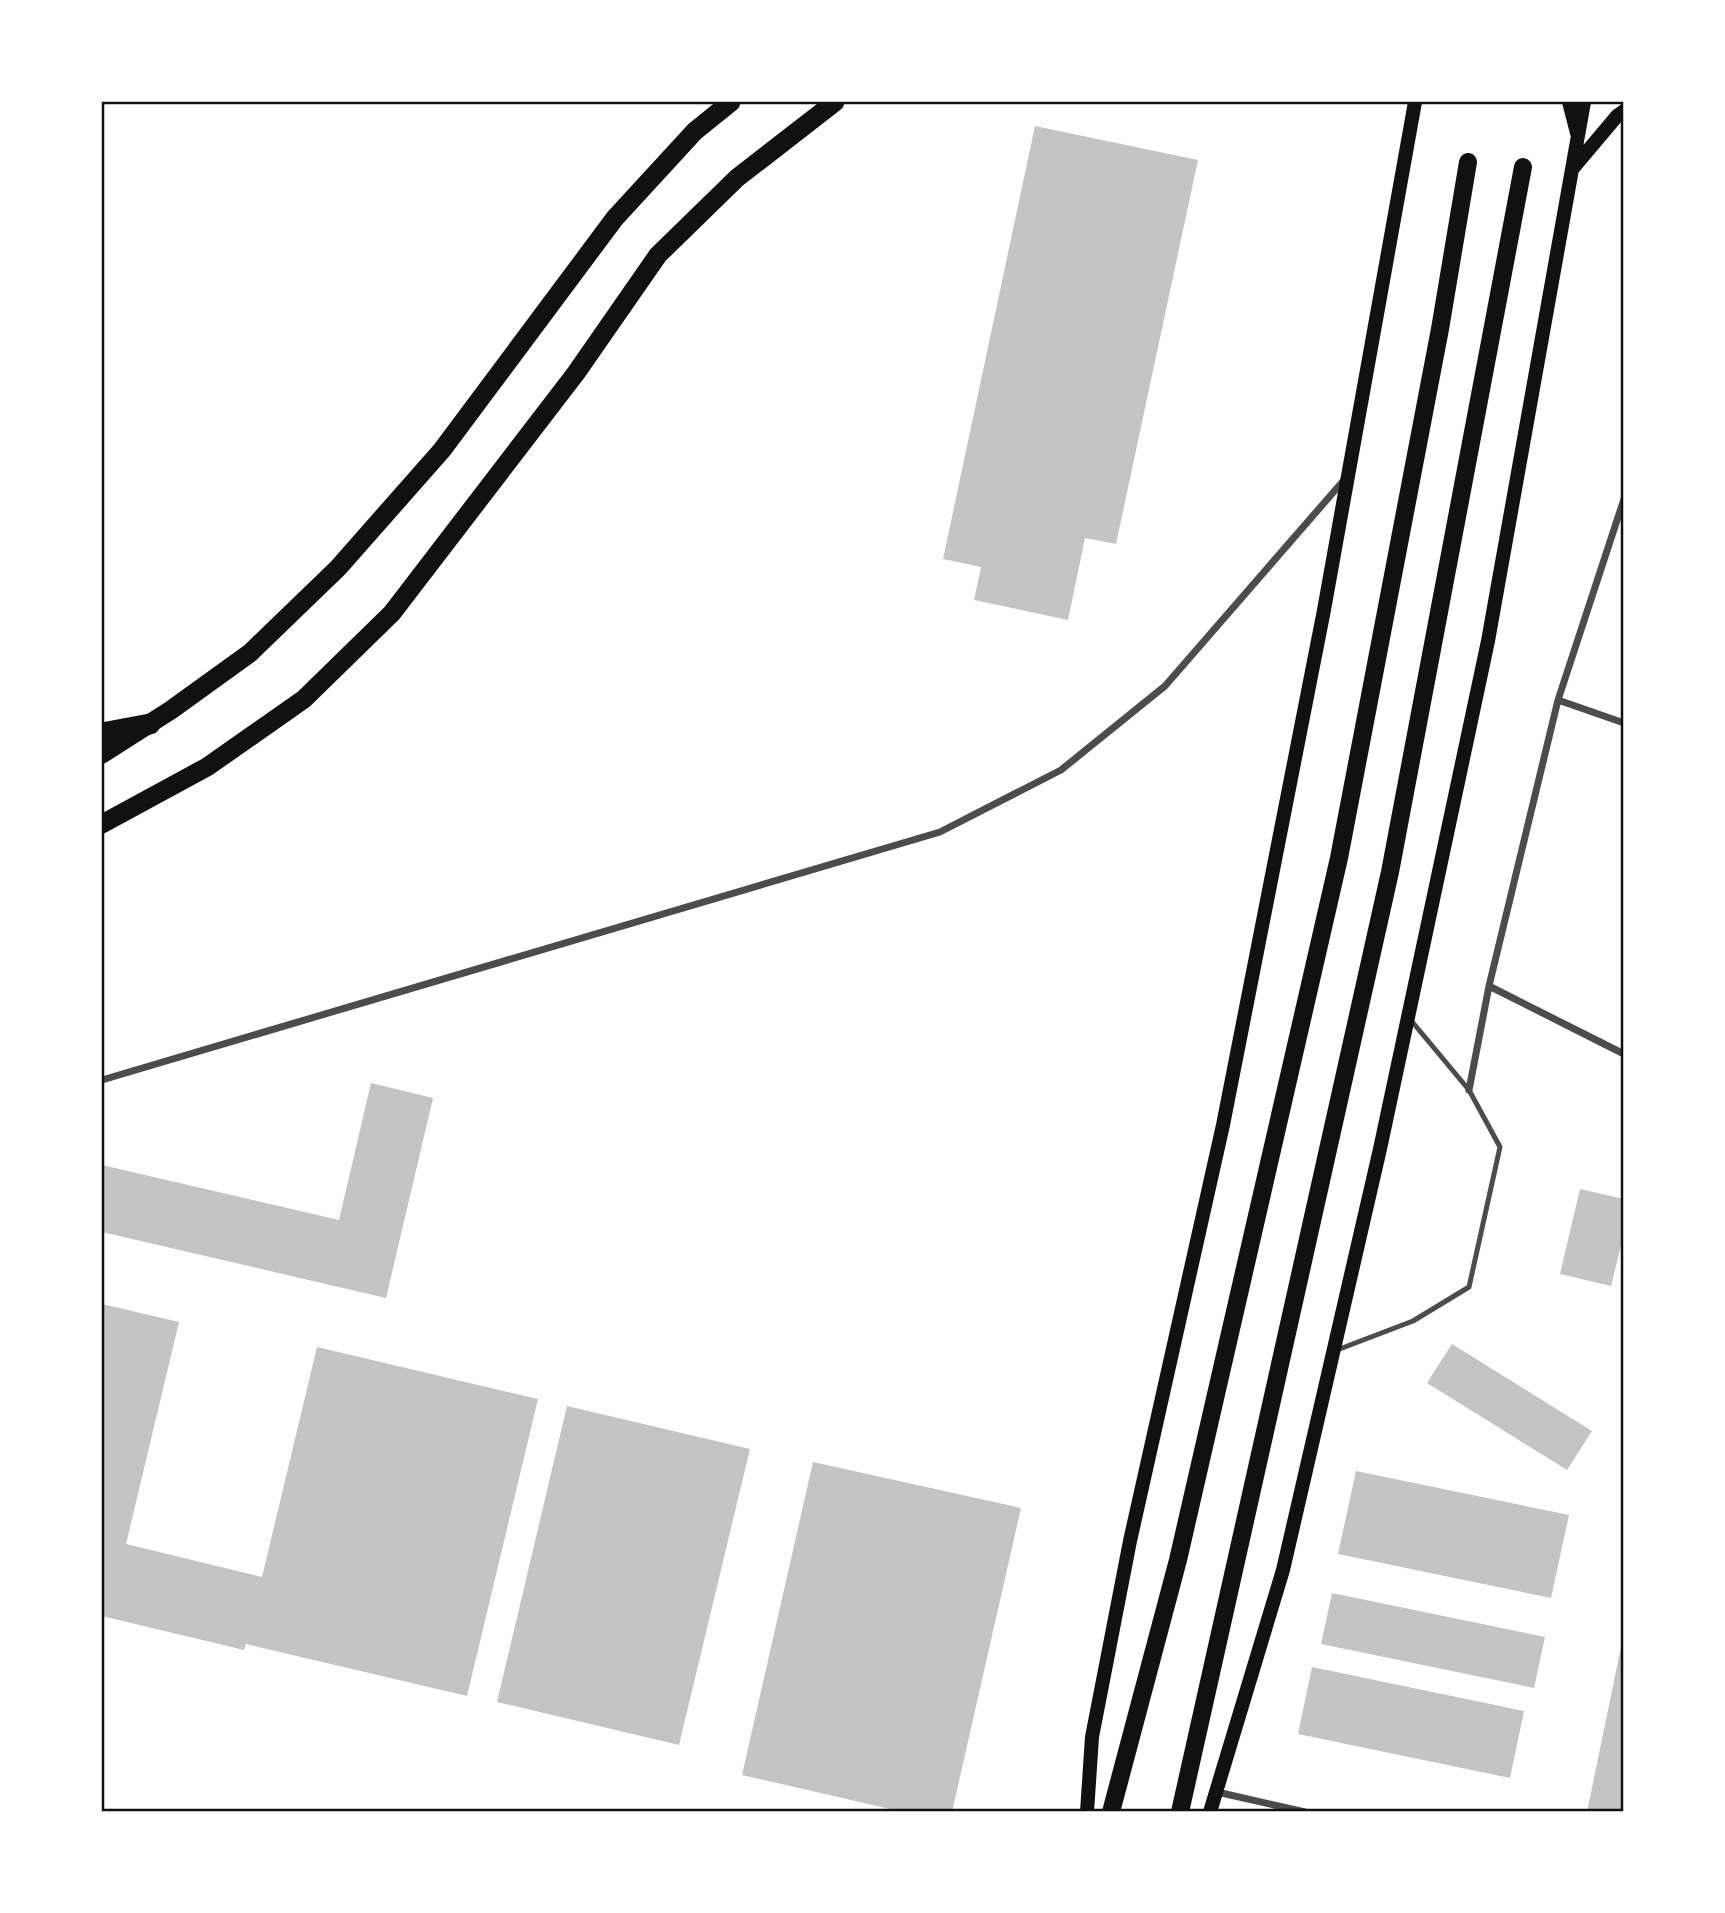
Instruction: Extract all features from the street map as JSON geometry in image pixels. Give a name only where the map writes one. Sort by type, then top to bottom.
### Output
[{"type":"highway","points":[[102,754],[150,724],[250,653],[338,568],[442,450],[615,218],[695,131],[731,102]]},
{"type":"highway","points":[[102,824],[207,767],[304,699],[343,661],[392,612],[487,492],[576,373],[659,255],[737,178],[835,102]]},
{"type":"highway","points":[[102,733],[150,724]]},
{"type":"main road","points":[[1569,102],[1578,138]]},
{"type":"main road","points":[[1210,1811],[1283,1570],[1409,1018],[1488,642],[1584,102]]},
{"type":"main road","points":[[1087,1811],[1092,1737],[1107,1658],[1130,1541],[1223,1125],[1348,475],[1415,103]]},
{"type":"main road","points":[[1573,168],[1623,111]]},
{"type":"main road","points":[[1111,1811],[1178,1560],[1339,859],[1440,329],[1468,162]]},
{"type":"main road","points":[[1180,1811],[1390,873],[1523,167]]},
{"type":"street","points":[[102,1080],[940,832],[1061,770],[1166,686],[1348,475]]},
{"type":"street","points":[[1469,1090],[1489,986],[1558,700],[1623,499]]},
{"type":"street","points":[[1558,700],[1623,723]]},
{"type":"street","points":[[1489,986],[1623,1054]]},
{"type":"street","points":[[1216,1792],[1305,1811]]},
{"type":"lane","points":[[1334,1351],[1413,1321],[1469,1287],[1500,1147],[1469,1090],[1409,1018]]},
{"type":"building","points":[[1035,126],[1198,160],[1116,544],[1085,538],[1068,620],[974,600],[981,567],[943,559]]},
{"type":"building","points":[[371,1083],[433,1098],[386,1298],[102,1232],[102,1165],[339,1220]]},
{"type":"building","points":[[1580,1189],[1624,1199],[1624,1233],[1611,1286],[1560,1274]]},
{"type":"building","points":[[102,1304],[179,1322],[126,1544],[262,1577],[317,1347],[538,1399],[467,1696],[246,1644],[244,1650],[102,1616]]},
{"type":"building","points":[[1452,1344],[1592,1431],[1567,1470],[1427,1383]]},
{"type":"building","points":[[567,1406],[750,1449],[679,1745],[497,1702]]},
{"type":"building","points":[[813,1462],[1021,1508],[952,1812],[903,1812],[742,1775]]},
{"type":"building","points":[[1356,1471],[1569,1515],[1551,1598],[1338,1554]]},
{"type":"building","points":[[1332,1593],[1545,1637],[1534,1688],[1321,1644]]},
{"type":"building","points":[[1622,1642],[1624,1812],[1587,1812]]},
{"type":"building","points":[[1312,1667],[1524,1711],[1510,1778],[1298,1734]]}]
